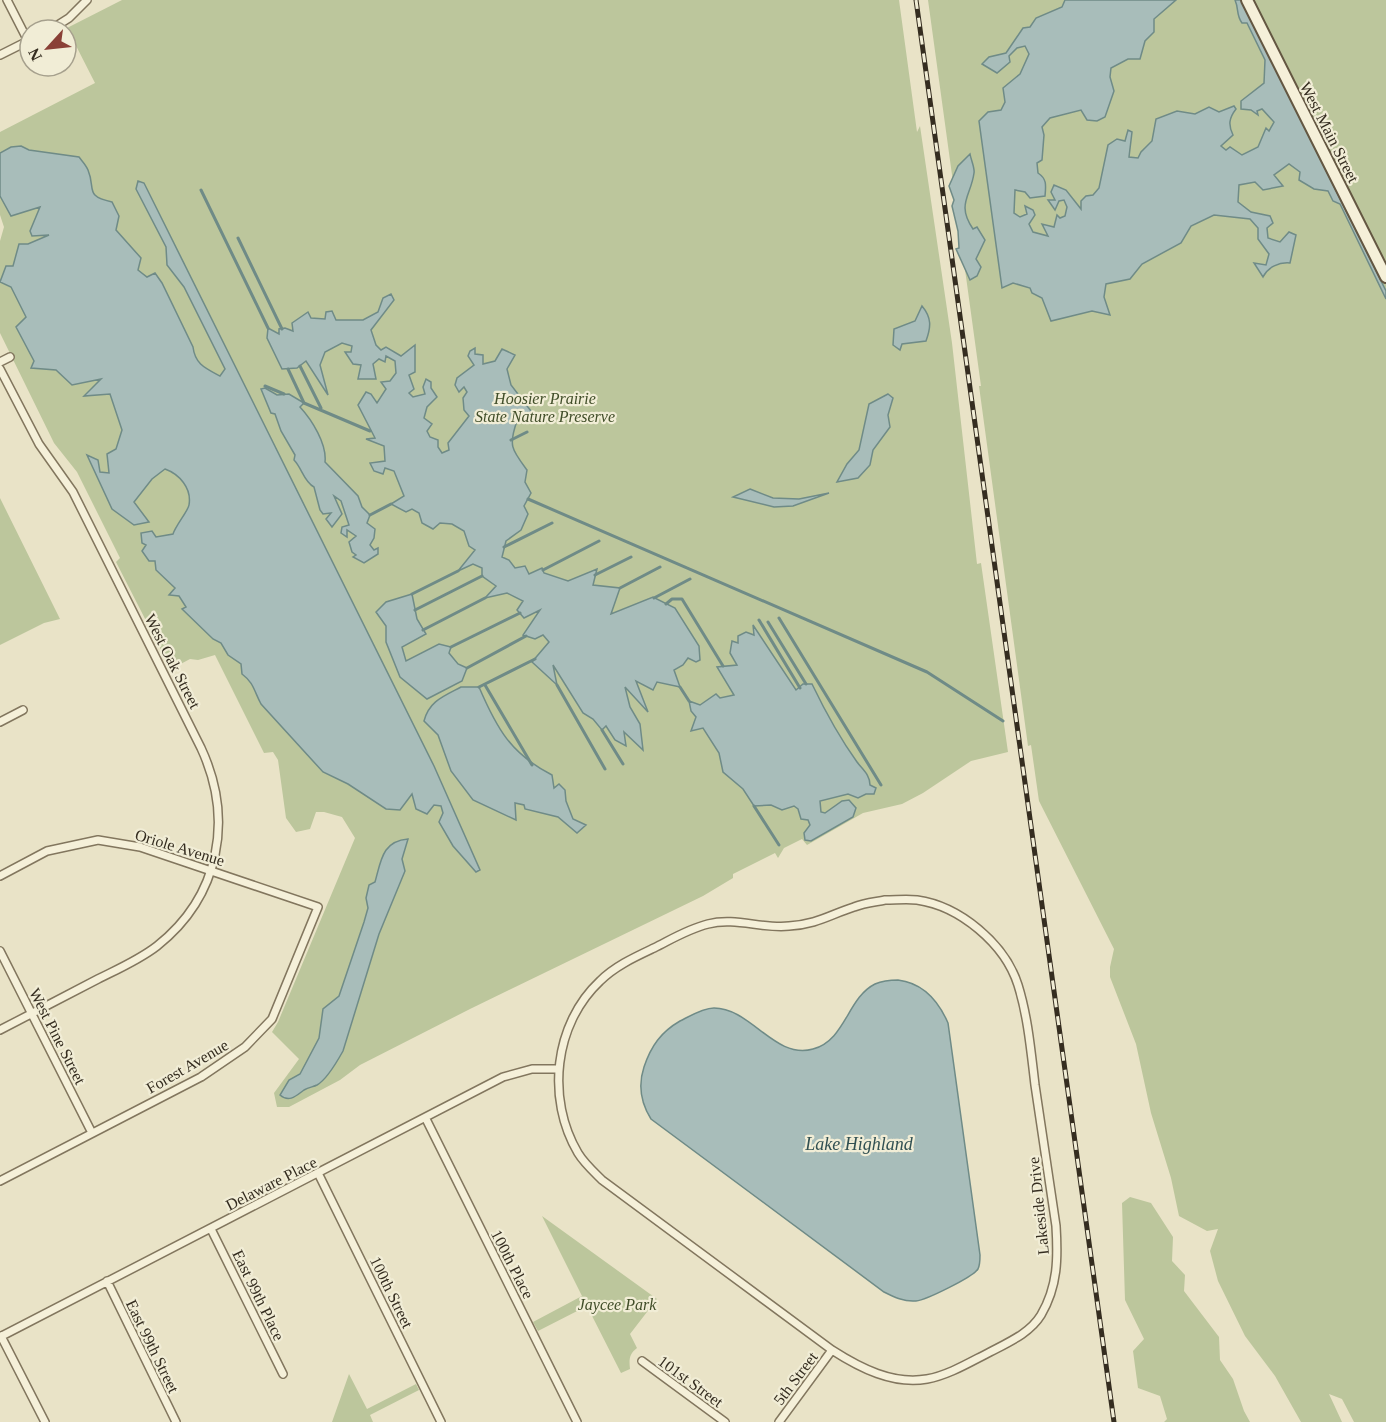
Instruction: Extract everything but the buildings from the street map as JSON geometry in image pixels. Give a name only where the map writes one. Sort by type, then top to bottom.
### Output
[{"type":"street","points":[[7,0],[18,20]]},
{"type":"street","points":[[69,18],[87,0]]},
{"type":"street","name":"West Main Street","points":[[1247,0],[1386,277]]},
{"type":"street","points":[[0,55],[18,46]]},
{"type":"street","points":[[0,362],[10,357]]},
{"type":"street","name":"West Oak Street","points":[[0,369],[39,444],[73,492],[205,757],[215,785],[218,812],[217,844],[211,871],[197,902],[179,926],[134,961],[0,1030]]},
{"type":"street","points":[[0,722],[23,710]]},
{"type":"street","name":"Oriole Avenue","points":[[0,876],[47,851],[74,843],[98,840],[140,847],[318,907]]},
{"type":"street","name":"Lakeside Drive","points":[[885,900],[919,900],[949,910],[971,923],[989,938],[1004,956],[1018,984],[1026,1018],[1056,1226],[1058,1258],[1056,1279],[1050,1298],[1040,1317],[1021,1336],[953,1370],[927,1379],[907,1380],[861,1368],[832,1350],[602,1180],[579,1153],[566,1124],[558,1069],[565,1037],[582,1000],[601,980],[626,962],[690,929],[711,923],[730,922],[786,927],[807,925],[854,907],[885,900]]},
{"type":"street","name":"Forest Avenue","points":[[0,1181],[213,1070],[255,1039],[275,1015],[318,907]]},
{"type":"street","name":"West Pine Street","points":[[0,951],[92,1133]]},
{"type":"street","name":"Delaware Place","points":[[1,1336],[504,1077],[532,1070],[558,1069]]},
{"type":"street","name":"100th Place","points":[[426,1119],[577,1422]]},
{"type":"street","name":"100th Street","points":[[318,1173],[441,1422]]},
{"type":"street","name":"East 99th Place","points":[[212,1229],[283,1374]]},
{"type":"street","name":"East 99th Street","points":[[107,1281],[176,1422]]},
{"type":"street","points":[[1,1336],[45,1422]]},
{"type":"street","name":"5th Street","points":[[779,1422],[832,1350]]},
{"type":"street","name":"101st Street","points":[[642,1361],[725,1422]]},
{"type":"green space","name":"Hoosier Prairie State Nature Preserve","points":[[122,0],[899,0],[917,132],[920,126],[952,343],[977,564],[981,563],[1008,752],[971,761],[902,804],[863,813],[807,845],[802,839],[784,848],[778,858],[775,853],[733,874],[733,878],[703,896],[360,1065],[340,1080],[289,1107],[277,1107],[274,1093],[299,1059],[272,1032],[355,838],[342,817],[324,812],[316,812],[310,829],[296,832],[286,818],[278,760],[273,752],[264,753],[215,655],[198,660],[190,659],[175,667],[169,655],[163,654],[116,562],[120,558],[77,472],[54,443],[0,333],[0,241],[4,227],[0,215],[0,132],[95,83],[78,50],[78,22]]},
{"type":"green space","points":[[928,0],[1386,0],[1386,1422],[1354,1422],[1342,1399],[1329,1394],[1342,1422],[1301,1422],[1275,1376],[1245,1336],[1218,1281],[1210,1251],[1218,1229],[1207,1231],[1179,1216],[1171,1178],[1151,1113],[1136,1044],[1110,977],[1114,949],[1039,801],[1031,745],[1028,746]]},
{"type":"green space","points":[[0,498],[60,619],[44,623],[0,645]]},
{"type":"green space","points":[[1130,1197],[1151,1203],[1173,1237],[1172,1261],[1185,1275],[1184,1291],[1219,1337],[1220,1360],[1233,1379],[1250,1422],[1164,1422],[1167,1419],[1160,1396],[1138,1388],[1133,1351],[1144,1339],[1125,1300],[1122,1203]]},
{"type":"green space","name":"Jaycee Park","points":[[542,1216],[657,1299],[630,1334],[637,1348],[630,1357],[630,1369],[621,1373],[587,1306],[538,1331],[533,1322],[582,1296]]},
{"type":"green space","points":[[349,1374],[367,1409],[416,1384],[419,1390],[370,1415],[373,1422],[332,1422]]},
{"type":"water","points":[[1065,0],[1176,0],[1154,19],[1154,32],[1145,41],[1140,59],[1128,59],[1111,68],[1110,77],[1114,91],[1105,117],[1097,121],[1087,120],[1081,110],[1050,118],[1042,127],[1044,135],[1042,160],[1037,163],[1038,173],[1045,183],[1045,196],[1030,198],[1025,192],[1015,190],[1014,213],[1020,217],[1027,214],[1025,206],[1033,210],[1035,215],[1029,224],[1033,232],[1048,236],[1042,224],[1054,227],[1057,215],[1060,218],[1065,216],[1067,207],[1064,200],[1059,201],[1055,210],[1048,200],[1055,200],[1051,192],[1054,185],[1066,190],[1081,209],[1081,201],[1086,196],[1093,195],[1099,188],[1108,145],[1117,139],[1125,141],[1128,130],[1132,132],[1129,157],[1138,158],[1152,141],[1156,119],[1177,111],[1195,114],[1209,107],[1219,112],[1234,106],[1236,109],[1230,122],[1233,135],[1221,146],[1226,150],[1230,147],[1242,155],[1258,147],[1266,128],[1269,131],[1274,122],[1262,109],[1257,111],[1258,115],[1251,110],[1241,109],[1241,101],[1264,83],[1265,60],[1247,23],[1242,23],[1239,17],[1235,0],[1241,0],[1386,291],[1386,299],[1340,204],[1333,201],[1328,191],[1314,189],[1299,180],[1300,172],[1289,164],[1274,175],[1283,186],[1263,190],[1255,182],[1239,185],[1238,202],[1251,212],[1270,216],[1273,223],[1267,228],[1268,238],[1280,242],[1289,232],[1296,235],[1290,263],[1274,266],[1263,277],[1254,263],[1266,265],[1269,254],[1258,239],[1258,228],[1250,219],[1214,215],[1191,226],[1181,243],[1142,264],[1130,279],[1106,284],[1104,297],[1110,315],[1092,311],[1051,321],[1042,298],[1032,293],[1030,288],[1013,283],[1002,288],[979,121],[988,112],[1001,110],[1005,102],[1003,88],[1020,74],[1029,54],[1025,46],[1017,48],[1009,56],[1010,62],[997,73],[982,64],[989,57],[1006,53],[1023,28],[1030,27],[1036,18],[1062,7]]},
{"type":"water","points":[[21,146],[29,150],[79,157],[88,170],[94,194],[103,200],[112,202],[119,216],[116,230],[141,258],[138,270],[147,277],[155,273],[193,347],[198,362],[220,376],[225,369],[184,287],[167,265],[166,247],[136,189],[138,181],[144,183],[434,766],[480,870],[476,872],[453,846],[439,822],[443,813],[441,806],[434,805],[427,814],[416,809],[412,794],[400,810],[386,809],[348,784],[323,772],[261,704],[251,684],[242,674],[241,664],[228,655],[221,643],[213,639],[182,609],[186,607],[179,596],[169,595],[175,588],[156,570],[155,561],[149,561],[142,551],[146,545],[142,543],[141,533],[152,531],[156,537],[173,534],[189,505],[186,487],[180,478],[165,469],[152,479],[134,502],[149,522],[134,525],[112,509],[87,455],[98,460],[100,472],[109,473],[107,454],[116,449],[122,430],[110,394],[84,396],[101,379],[72,385],[56,370],[31,368],[34,361],[16,327],[26,317],[11,287],[0,282],[6,266],[13,266],[19,244],[28,244],[49,235],[32,236],[30,231],[40,207],[11,216],[0,196],[0,153],[11,147]]},
{"type":"water","points":[[970,154],[974,171],[966,200],[966,213],[973,229],[977,227],[985,240],[976,259],[981,267],[977,276],[970,280],[956,249],[959,248],[958,231],[952,206],[954,200],[949,186],[958,166]]},
{"type":"water","points":[[391,294],[394,300],[371,330],[376,345],[381,350],[386,347],[401,356],[415,345],[415,372],[409,375],[414,389],[409,393],[413,397],[425,394],[423,387],[426,379],[431,382],[431,388],[437,397],[427,407],[424,418],[432,424],[427,431],[430,437],[438,440],[438,447],[442,453],[449,450],[448,443],[469,416],[464,410],[463,398],[467,392],[464,387],[459,392],[455,385],[457,378],[474,365],[468,356],[470,351],[475,348],[475,354],[483,355],[483,364],[495,361],[502,349],[515,355],[507,369],[511,385],[534,415],[517,421],[512,442],[515,452],[527,470],[525,482],[531,493],[524,506],[528,514],[521,530],[506,541],[502,557],[509,560],[515,568],[525,566],[529,574],[542,568],[544,573],[568,581],[597,569],[593,585],[620,588],[611,614],[653,597],[675,608],[699,646],[700,660],[696,662],[688,658],[683,665],[674,670],[680,687],[657,682],[653,690],[636,681],[648,712],[625,687],[630,707],[640,724],[643,750],[624,732],[626,746],[615,740],[606,726],[602,730],[593,719],[583,713],[553,665],[557,685],[532,662],[549,642],[543,635],[535,639],[523,635],[540,610],[524,618],[517,610],[523,601],[507,593],[485,598],[496,586],[482,576],[482,568],[473,564],[458,571],[475,550],[469,546],[464,531],[452,524],[440,523],[433,529],[422,523],[419,513],[412,509],[406,512],[391,504],[404,496],[394,471],[385,468],[383,474],[374,471],[370,463],[385,461],[384,446],[366,439],[375,438],[358,405],[366,392],[371,394],[377,403],[386,389],[381,382],[390,381],[396,373],[395,361],[386,356],[385,362],[379,359],[373,364],[376,379],[358,379],[361,365],[353,364],[345,352],[351,352],[352,346],[342,343],[325,352],[320,365],[328,395],[306,361],[297,368],[282,369],[267,338],[268,328],[279,334],[279,329],[285,328],[293,331],[292,323],[308,312],[311,318],[325,319],[326,312],[332,311],[336,320],[363,320],[378,312],[383,298]]},
{"type":"water","points":[[922,306],[930,323],[926,341],[902,344],[900,350],[893,345],[894,329],[915,321]]},
{"type":"water","points":[[265,388],[277,395],[289,394],[304,403],[300,407],[318,433],[324,448],[325,462],[358,496],[362,507],[370,515],[367,523],[375,529],[370,545],[374,550],[378,548],[378,554],[364,563],[353,557],[356,555],[352,552],[349,542],[356,536],[347,530],[347,537],[341,533],[342,527],[349,525],[341,501],[334,496],[342,514],[332,527],[326,519],[331,513],[323,514],[320,510],[314,487],[308,482],[294,460],[295,455],[281,431],[275,414],[271,413],[261,389]]},
{"type":"water","points":[[888,394],[893,398],[888,415],[890,427],[873,450],[870,465],[858,478],[837,482],[847,464],[859,450],[869,404]]},
{"type":"water","points":[[750,489],[773,498],[799,499],[829,493],[793,506],[774,507],[733,497]]},
{"type":"water","points":[[412,594],[417,619],[426,634],[402,647],[406,661],[439,644],[451,647],[449,653],[458,664],[467,668],[462,681],[427,699],[400,677],[386,642],[386,626],[376,612],[386,602]]},
{"type":"water","points":[[753,625],[796,690],[803,684],[812,684],[850,753],[867,775],[870,785],[876,788],[874,794],[866,794],[858,798],[848,794],[820,801],[821,812],[825,813],[842,801],[849,800],[856,808],[853,817],[811,841],[805,840],[804,833],[810,825],[808,820],[801,819],[798,809],[794,806],[782,810],[771,805],[754,806],[743,789],[723,772],[719,753],[703,728],[691,731],[696,717],[691,711],[689,701],[700,705],[716,694],[720,698],[734,695],[717,667],[737,665],[730,653],[732,641],[738,643],[738,636],[746,632],[754,635]]},
{"type":"water","points":[[461,687],[479,687],[492,716],[507,739],[526,758],[552,775],[554,788],[559,784],[565,790],[566,801],[573,819],[586,825],[577,833],[558,817],[525,809],[524,805],[515,803],[516,820],[473,800],[451,771],[438,735],[424,721],[433,704]]},
{"type":"water","points":[[408,839],[402,859],[405,871],[379,934],[343,1051],[317,1085],[292,1098],[283,1097],[280,1095],[289,1080],[300,1074],[319,1038],[323,1009],[339,996],[368,908],[366,898],[369,885],[375,882],[384,853],[393,844]]},
{"type":"water","name":"Lake Highland","points":[[898,980],[915,985],[929,994],[948,1023],[980,1255],[979,1267],[974,1273],[949,1288],[916,1301],[903,1300],[884,1292],[651,1119],[645,1107],[641,1087],[644,1067],[658,1040],[673,1025],[705,1009],[727,1010],[740,1016],[787,1047],[799,1050],[813,1049],[833,1037],[866,990],[878,983]]},
{"type":"waterway","points":[[201,190],[268,328]]},
{"type":"waterway","points":[[238,238],[282,329]]},
{"type":"waterway","points":[[300,366],[321,408]]},
{"type":"waterway","points":[[288,369],[304,403],[370,431]]},
{"type":"waterway","points":[[265,386],[284,394]]},
{"type":"waterway","points":[[511,440],[527,432]]},
{"type":"waterway","points":[[528,499],[927,672],[1003,721]]},
{"type":"waterway","points":[[370,515],[391,504]]},
{"type":"waterway","points":[[504,547],[552,523]]},
{"type":"waterway","points":[[543,570],[599,541]]},
{"type":"waterway","points":[[595,575],[631,557]]},
{"type":"waterway","points":[[620,588],[660,567]]},
{"type":"waterway","points":[[412,594],[458,571]]},
{"type":"waterway","points":[[415,610],[482,576]]},
{"type":"waterway","points":[[654,598],[690,579]]},
{"type":"waterway","points":[[423,630],[485,598]]},
{"type":"waterway","points":[[666,604],[672,599],[682,599],[723,666]]},
{"type":"waterway","points":[[451,647],[520,613]]},
{"type":"waterway","points":[[779,618],[881,785]]},
{"type":"waterway","points":[[759,620],[800,688]]},
{"type":"waterway","points":[[768,622],[806,684]]},
{"type":"waterway","points":[[467,668],[526,636]]},
{"type":"waterway","points":[[479,687],[535,659]]},
{"type":"waterway","points":[[485,685],[532,765]]},
{"type":"waterway","points":[[557,685],[605,769]]},
{"type":"waterway","points":[[680,687],[689,701]]},
{"type":"waterway","points":[[602,730],[623,764]]},
{"type":"waterway","points":[[754,806],[779,845]]},
{"type":"railway","points":[[916,0],[1114,1422]]}]
